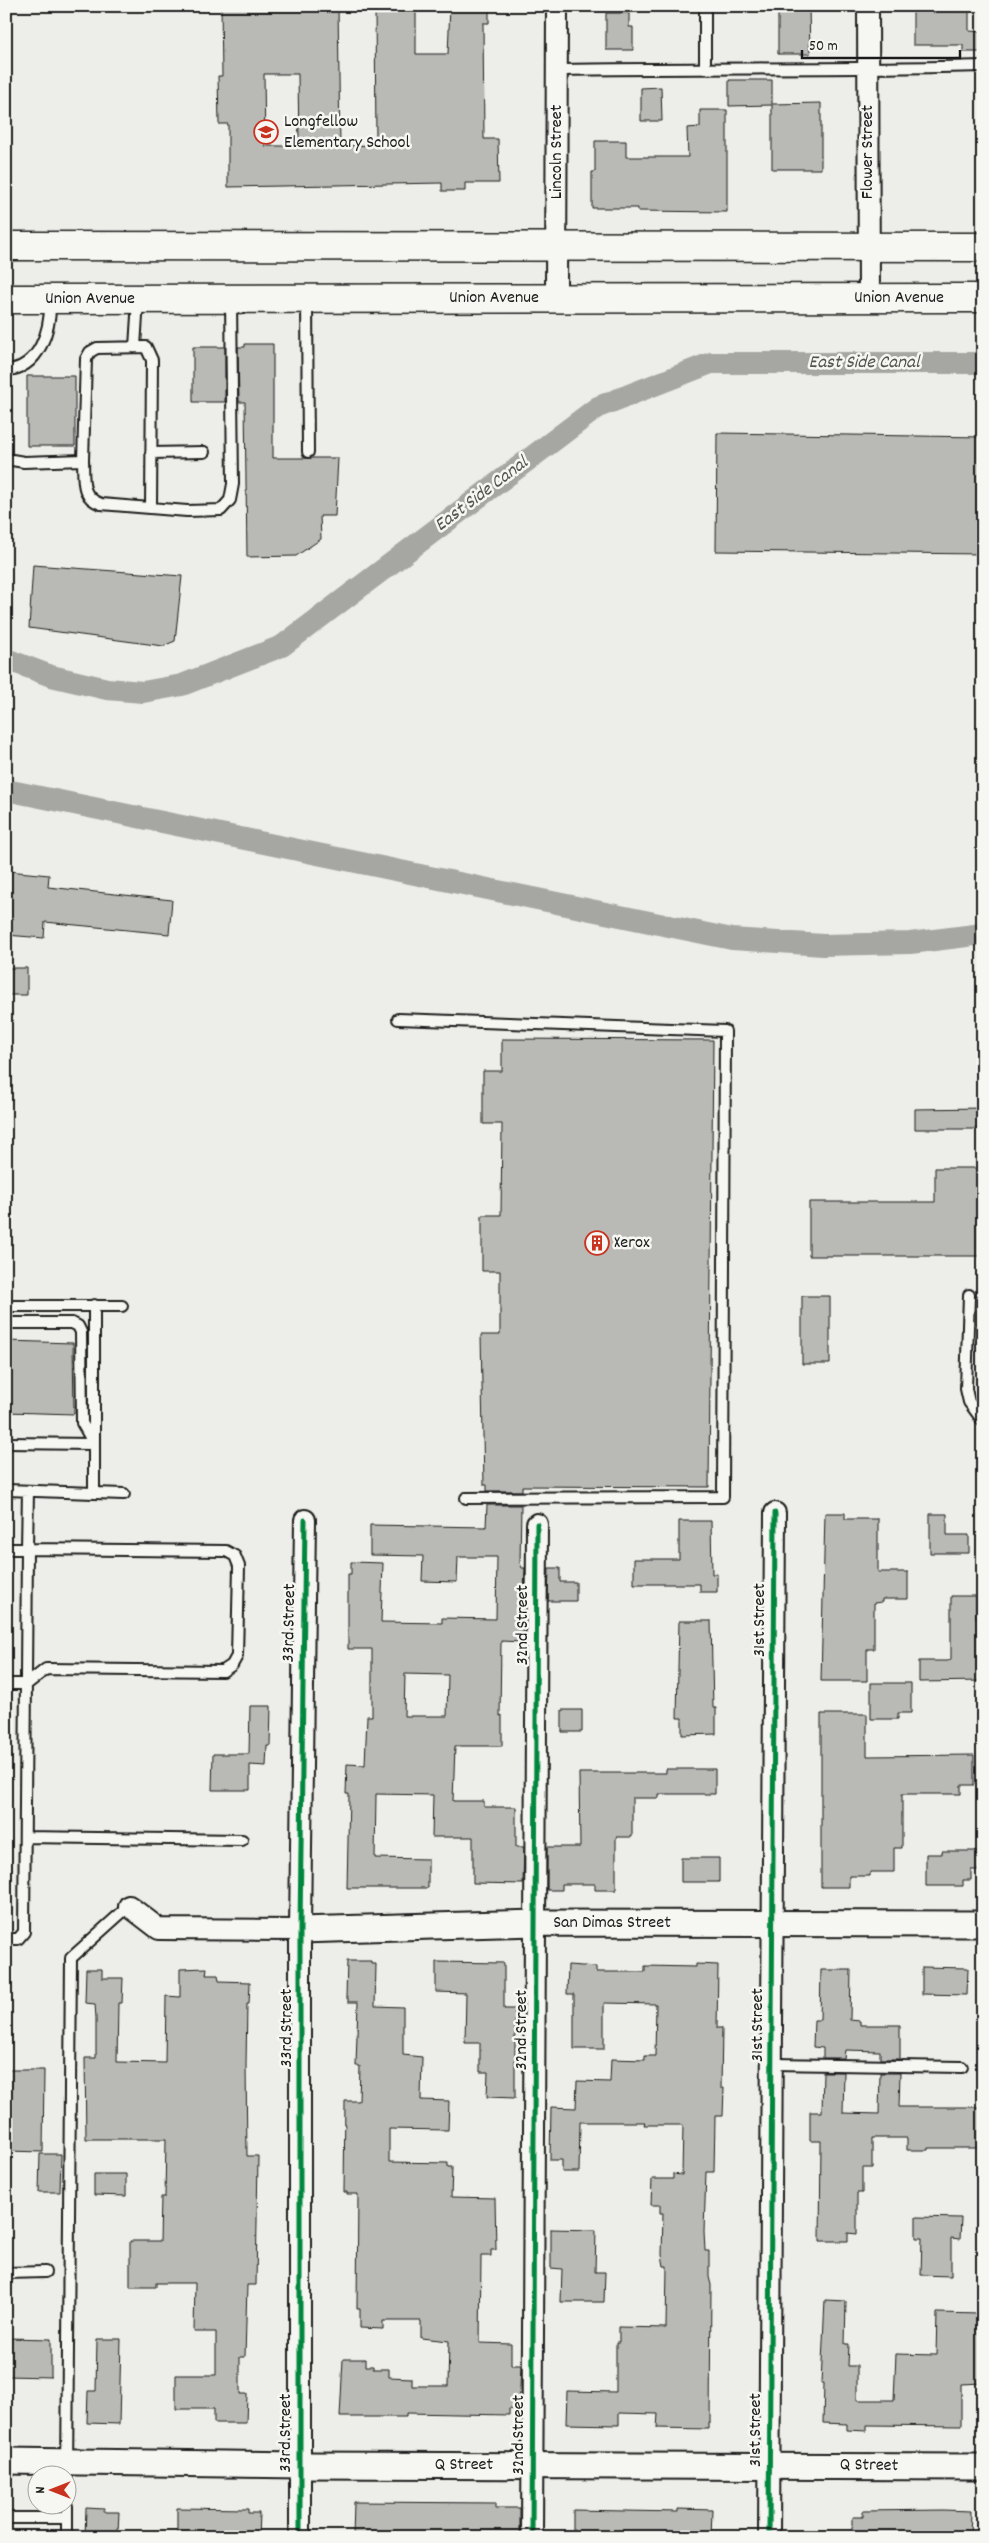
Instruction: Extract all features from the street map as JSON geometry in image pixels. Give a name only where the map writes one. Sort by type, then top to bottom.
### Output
[{"type":"main road","points":[[6,246],[983,247]]},
{"type":"main road","name":"Union Avenue","points":[[6,299],[983,298]]},
{"type":"street","name":"Lincoln Street","points":[[556,298],[557,6]]},
{"type":"street","name":"Flower Street","points":[[868,6],[869,298]]},
{"type":"street","name":"31st Street","points":[[769,2537],[775,1513]]},
{"type":"street","name":"33rd Street","points":[[300,2537],[300,1930],[305,1520]]},
{"type":"street","name":"32nd Street","points":[[532,2537],[537,1524]]},
{"type":"street","name":"San Dimas Street","points":[[128,1906],[159,1929],[300,1930],[536,1923],[983,1924]]},
{"type":"street","name":"Q Street","points":[[6,2461],[50,2466]]},
{"type":"street","name":"Q Street","points":[[78,2468],[300,2465],[983,2467]]},
{"type":"lane","points":[[705,6],[706,67]]},
{"type":"lane","points":[[557,70],[706,67],[868,69],[983,66]]},
{"type":"lane","points":[[307,298],[308,452]]},
{"type":"lane","points":[[6,370],[22,366],[31,360],[40,348],[50,313],[50,299]]},
{"type":"lane","points":[[135,347],[138,299]]},
{"type":"lane","points":[[151,508],[152,360],[146,347],[97,348],[90,352],[86,359],[84,487],[92,500],[101,504],[151,508],[214,512],[226,506],[230,500],[233,484],[231,299]]},
{"type":"lane","points":[[151,453],[204,452]]},
{"type":"lane","points":[[6,459],[24,462],[84,460]]},
{"type":"lane","points":[[398,1019],[725,1031],[723,1498],[466,1498]]},
{"type":"lane","points":[[969,1295],[966,1389],[969,1402],[983,1421]]},
{"type":"lane","points":[[94,1305],[94,1493]]},
{"type":"lane","points":[[6,1306],[122,1306]]},
{"type":"lane","points":[[6,1323],[72,1323],[78,1326],[81,1332],[82,1423],[94,1444]]},
{"type":"lane","points":[[6,1444],[94,1444]]},
{"type":"lane","points":[[6,1490],[124,1494]]},
{"type":"lane","points":[[6,1939],[18,1939],[24,1932],[28,1491]]},
{"type":"lane","points":[[6,1549],[226,1551],[235,1556],[239,1566],[237,1656],[232,1664],[222,1671],[46,1669],[27,1684],[6,1684]]},
{"type":"lane","points":[[25,1837],[242,1840]]},
{"type":"lane","points":[[67,2466],[71,1958],[128,1906]]},
{"type":"lane","points":[[772,2064],[962,2067]]},
{"type":"lane","points":[[6,2273],[45,2272]]},
{"type":"lane","points":[[6,2518],[67,2518],[67,2537]]},
{"type":"building","points":[[221,6],[338,6],[340,146],[376,145],[375,6],[416,6],[416,54],[448,54],[450,6],[489,6],[489,23],[483,23],[484,139],[498,139],[499,183],[465,183],[465,191],[442,191],[442,183],[228,187],[228,124],[219,124],[218,76],[222,76]],"holes":[[[264,74],[298,74],[299,146],[265,146]]]},
{"type":"building","points":[[778,6],[809,6],[810,54],[778,54]]},
{"type":"building","points":[[969,11],[969,31],[983,32],[983,52],[963,52],[963,45],[913,45],[913,12]]},
{"type":"building","points":[[606,13],[629,13],[629,27],[633,27],[633,50],[606,50]]},
{"type":"building","points":[[729,80],[772,80],[772,104],[821,103],[821,169],[772,169],[772,105],[729,106]]},
{"type":"building","points":[[661,87],[662,121],[641,121],[641,88]]},
{"type":"building","points":[[700,110],[727,110],[727,212],[638,211],[638,208],[592,208],[592,172],[595,172],[595,141],[626,141],[626,157],[688,157],[687,128],[700,127]]},
{"type":"building","points":[[245,344],[273,344],[273,458],[338,458],[335,516],[320,516],[321,539],[296,556],[247,557],[245,402],[239,402],[238,347],[245,347]]},
{"type":"building","points":[[193,347],[225,347],[225,402],[193,402]]},
{"type":"building","points":[[27,376],[75,376],[75,446],[27,446]]},
{"type":"building","points":[[717,433],[983,437],[983,554],[716,551]]},
{"type":"building","points":[[33,565],[182,576],[175,641],[163,646],[29,628]]},
{"type":"building","points":[[8,871],[49,875],[48,887],[172,900],[169,934],[45,922],[44,938],[6,935]]},
{"type":"building","points":[[6,968],[27,968],[27,995],[6,995]]},
{"type":"building","name":"Xerox","points":[[502,1039],[713,1040],[709,1487],[522,1486],[522,1491],[487,1491],[487,1485],[484,1485],[481,1335],[500,1335],[500,1271],[482,1271],[482,1215],[501,1215],[502,1124],[483,1124],[483,1071],[502,1071]]},
{"type":"building","points":[[983,1108],[983,1129],[915,1129],[915,1109]]},
{"type":"building","points":[[935,1168],[983,1168],[983,1256],[809,1256],[809,1202],[935,1202]]},
{"type":"building","points":[[802,1296],[830,1296],[830,1364],[802,1364]]},
{"type":"building","points":[[6,1341],[73,1343],[74,1414],[6,1412]]},
{"type":"building","points":[[487,1505],[521,1505],[520,1563],[522,1568],[525,1568],[522,1642],[501,1641],[500,1716],[502,1715],[502,1746],[455,1746],[453,1801],[484,1801],[484,1807],[516,1807],[516,1847],[524,1847],[523,1884],[473,1883],[473,1837],[432,1837],[433,1795],[376,1794],[375,1858],[428,1859],[428,1888],[347,1888],[349,1794],[346,1794],[347,1764],[365,1765],[367,1716],[372,1716],[372,1649],[348,1649],[348,1574],[351,1574],[351,1562],[383,1563],[381,1622],[442,1623],[442,1618],[496,1619],[497,1557],[458,1557],[457,1582],[422,1581],[423,1556],[370,1555],[370,1525],[486,1527]],"holes":[[[405,1674],[448,1675],[447,1716],[404,1716]]]},
{"type":"building","points":[[825,1513],[845,1513],[845,1519],[878,1519],[878,1572],[908,1572],[908,1599],[882,1599],[882,1602],[874,1603],[874,1649],[867,1649],[867,1681],[821,1681]]},
{"type":"building","points":[[930,1514],[947,1514],[947,1535],[969,1535],[969,1553],[930,1553]]},
{"type":"building","points":[[679,1521],[711,1521],[712,1574],[717,1574],[717,1592],[700,1592],[700,1584],[634,1584],[634,1559],[679,1559]]},
{"type":"building","points":[[549,1568],[560,1568],[560,1582],[576,1582],[576,1601],[548,1601]]},
{"type":"building","points":[[951,1596],[976,1596],[976,1618],[983,1618],[983,1681],[919,1682],[919,1661],[948,1661],[951,1659]]},
{"type":"building","points":[[679,1621],[711,1621],[713,1708],[716,1708],[716,1734],[682,1735],[682,1718],[677,1718]]},
{"type":"building","points":[[871,1683],[911,1683],[911,1713],[898,1713],[898,1719],[871,1719]]},
{"type":"building","points":[[250,1706],[271,1706],[270,1746],[267,1746],[266,1766],[250,1765],[250,1790],[212,1790],[213,1754],[249,1754]]},
{"type":"building","points":[[562,1710],[582,1710],[582,1732],[562,1732]]},
{"type":"building","points":[[821,1714],[867,1714],[867,1756],[974,1755],[974,1785],[961,1785],[961,1794],[902,1794],[902,1848],[894,1848],[894,1872],[870,1872],[870,1876],[849,1876],[849,1887],[821,1887]]},
{"type":"building","points":[[666,1769],[715,1769],[715,1794],[659,1794],[659,1798],[632,1798],[632,1837],[616,1837],[616,1890],[595,1890],[595,1884],[562,1884],[562,1890],[547,1890],[547,1847],[580,1847],[579,1773],[666,1773]]},
{"type":"building","points":[[942,1851],[983,1851],[983,1870],[971,1870],[971,1880],[963,1880],[963,1886],[926,1886],[926,1854],[942,1854]]},
{"type":"building","points":[[681,1858],[719,1858],[719,1882],[681,1882]]},
{"type":"building","points":[[347,1961],[371,1961],[371,1964],[376,1964],[375,2006],[403,2007],[403,2055],[422,2057],[421,2100],[449,2101],[448,2130],[389,2129],[389,2162],[448,2163],[448,2167],[452,2167],[451,2197],[495,2198],[496,2250],[491,2250],[491,2256],[481,2256],[480,2343],[511,2344],[511,2365],[521,2365],[519,2410],[509,2409],[509,2415],[406,2413],[406,2417],[340,2417],[343,2359],[365,2359],[365,2366],[373,2366],[373,2369],[389,2369],[389,2377],[412,2378],[412,2386],[448,2386],[449,2341],[421,2338],[421,2321],[383,2321],[383,2329],[360,2328],[360,2308],[357,2308],[358,2194],[347,2194],[347,2192],[344,2192],[345,2101],[359,2101],[360,2066],[356,2066],[358,2002],[348,2002],[348,1998],[346,1998]]},
{"type":"building","points":[[436,1962],[504,1963],[504,2009],[515,2009],[515,2098],[487,2097],[488,2072],[480,2072],[480,2043],[465,2043],[466,1993],[436,1992]]},
{"type":"building","points":[[696,1964],[718,1965],[717,2028],[722,2028],[721,2088],[724,2088],[723,2116],[715,2116],[714,2172],[706,2172],[704,2231],[705,2251],[709,2251],[709,2277],[711,2285],[710,2422],[708,2422],[708,2429],[657,2428],[658,2414],[619,2413],[619,2425],[566,2424],[567,2391],[616,2392],[616,2342],[619,2342],[619,2327],[666,2328],[667,2266],[664,2266],[662,2255],[663,2213],[660,2213],[660,2205],[651,2205],[652,2179],[673,2179],[673,2174],[682,2175],[683,2125],[644,2125],[645,2122],[580,2122],[579,2172],[562,2172],[562,2160],[550,2160],[551,2107],[576,2108],[577,2081],[610,2082],[611,2059],[645,2060],[645,2056],[655,2056],[656,2004],[604,2003],[604,2049],[574,2049],[574,1994],[567,1994],[568,1965],[596,1967],[596,1972],[645,1972],[645,1966],[696,1967]]},
{"type":"building","points":[[922,1967],[968,1968],[967,1995],[922,1994]]},
{"type":"building","points":[[207,1968],[206,1975],[218,1975],[219,1981],[250,1982],[249,2004],[247,2004],[247,2156],[258,2156],[256,2285],[247,2285],[245,2357],[240,2357],[240,2394],[247,2394],[246,2423],[214,2423],[214,2409],[176,2409],[176,2375],[216,2375],[216,2332],[194,2332],[195,2283],[156,2283],[156,2287],[130,2287],[130,2241],[160,2241],[161,2197],[165,2197],[166,2139],[86,2139],[85,2058],[96,2058],[96,2018],[95,2004],[85,2003],[86,1969],[102,1969],[102,1978],[123,1978],[122,2003],[118,2003],[117,2062],[165,2063],[166,1996],[180,1997],[180,1969]]},
{"type":"building","points":[[821,1970],[851,1970],[850,2020],[860,2021],[860,2025],[900,2025],[900,2059],[880,2059],[880,2051],[845,2050],[844,2058],[823,2058],[823,2048],[813,2047],[814,2020],[820,2020]]},
{"type":"building","points":[[6,2070],[44,2070],[43,2152],[6,2151]]},
{"type":"building","points":[[823,2072],[844,2072],[843,2113],[879,2114],[880,2073],[900,2073],[899,2107],[983,2107],[983,2148],[907,2150],[907,2138],[872,2138],[872,2168],[862,2168],[862,2193],[857,2193],[857,2234],[848,2233],[848,2241],[820,2241],[821,2141],[810,2141],[810,2112],[822,2112]]},
{"type":"building","points":[[40,2154],[61,2154],[60,2192],[39,2192]]},
{"type":"building","points":[[94,2174],[126,2174],[126,2196],[94,2195]]},
{"type":"building","points":[[916,2217],[961,2218],[960,2239],[951,2238],[951,2276],[921,2275],[922,2238],[916,2238]]},
{"type":"building","points":[[551,2229],[596,2230],[595,2272],[605,2272],[604,2302],[561,2302],[562,2269],[551,2268]]},
{"type":"building","points":[[825,2300],[846,2301],[845,2344],[849,2344],[848,2366],[857,2366],[857,2400],[894,2400],[896,2354],[936,2355],[937,2313],[981,2314],[983,2383],[961,2384],[961,2426],[867,2425],[867,2431],[847,2430],[847,2424],[823,2423],[824,2383],[821,2383]]},
{"type":"building","points":[[6,2338],[51,2339],[51,2377],[6,2376]]},
{"type":"building","points":[[97,2339],[121,2339],[119,2424],[87,2423],[88,2391],[96,2391]]},
{"type":"building","points":[[354,2502],[496,2503],[496,2508],[520,2508],[520,2537],[353,2537]]},
{"type":"building","points":[[86,2508],[104,2509],[104,2512],[119,2512],[118,2532],[109,2532],[109,2537],[85,2537]]},
{"type":"building","points":[[177,2508],[248,2509],[248,2513],[259,2513],[258,2537],[177,2537]]},
{"type":"building","points":[[678,2509],[712,2510],[711,2537],[643,2533],[643,2537],[573,2537],[573,2510],[678,2512]]},
{"type":"building","points":[[863,2511],[971,2511],[970,2537],[853,2537],[853,2517],[863,2517]]},
{"type":"waterway","name":"East Side Canal","points":[[6,659],[51,676],[107,689],[143,692],[182,685],[282,646],[598,407],[711,363],[983,363]]},
{"type":"waterway","points":[[6,790],[732,939],[823,945],[910,943],[983,934]]},
{"type":"cycle path","points":[[769,2537],[775,1513]]},
{"type":"cycle path","points":[[300,2537],[300,1930],[305,1520]]},
{"type":"cycle path","points":[[532,2537],[537,1524]]},
{"type":"place","name":"Longfellow Elementary School","points":[[266,132]]},
{"type":"place","name":"Xerox","points":[[597,1243]]}]
